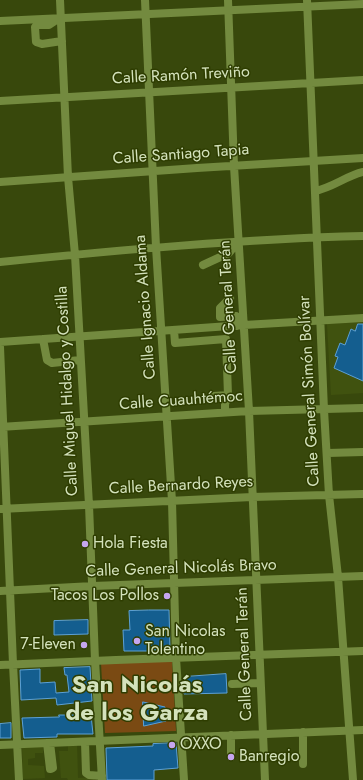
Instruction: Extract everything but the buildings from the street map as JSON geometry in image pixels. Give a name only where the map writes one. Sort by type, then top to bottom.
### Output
[{"type":"street","name":"Calle Miguel Hidalgo y Costilla","points":[[60,0],[68,177],[89,504],[95,660],[102,778]]},
{"type":"street","name":"Calle Ignacio Aldama","points":[[144,0],[156,247],[172,501],[176,658],[184,780]]},
{"type":"street","name":"Calle General Terán","points":[[228,0],[234,166],[239,241],[240,325],[249,411],[265,780]]},
{"type":"street","points":[[0,21],[229,10],[307,3],[361,2]]},
{"type":"street","name":"Calle General Simón Bolívar","points":[[307,3],[329,495],[338,578],[351,730],[353,780]]},
{"type":"street","points":[[61,18],[55,20],[49,25],[37,25],[34,27],[36,42],[42,44],[62,41]]},
{"type":"street","name":"Calle Ramón Treviño","points":[[0,101],[363,80]]},
{"type":"street","name":"Calle Santiago Tapia","points":[[0,182],[363,158]]},
{"type":"street","points":[[315,191],[363,172]]},
{"type":"street","points":[[0,262],[156,247],[239,241],[363,236]]},
{"type":"street","points":[[203,265],[229,253],[239,241]]},
{"type":"street","points":[[230,298],[220,308],[220,317],[236,316],[240,325]]},
{"type":"street","points":[[0,342],[363,318]]},
{"type":"street","points":[[174,330],[175,343],[226,339],[228,395],[225,404],[225,412]]},
{"type":"street","points":[[42,339],[47,360],[52,363],[80,360]]},
{"type":"street","points":[[0,347],[4,509],[10,590],[19,780]]},
{"type":"street","points":[[214,396],[228,395]]},
{"type":"street","name":"Calle Cuauhtémoc","points":[[2,427],[225,412],[363,408]]},
{"type":"street","points":[[328,453],[363,452]]},
{"type":"street","name":"Calle Bernardo Reyes","points":[[4,509],[252,497],[363,494]]},
{"type":"street","name":"Calle General Nicolás Bravo","points":[[0,591],[363,576]]},
{"type":"street","points":[[0,665],[95,660],[363,651]]},
{"type":"street","points":[[232,684],[260,683]]},
{"type":"street","points":[[0,745],[363,730]]},
{"type":"street","points":[[303,732],[304,764]]},
{"type":"street","points":[[231,735],[231,757]]},
{"type":"street","points":[[85,742],[86,773],[102,778]]},
{"type":"shaded area","points":[[363,322],[363,393],[331,395],[327,324]]},
{"type":"shaded area","points":[[172,660],[176,731],[105,733],[101,663]]},
{"type":"shaded area","points":[[68,744],[77,744],[78,778],[94,777],[94,780],[68,780],[67,778],[61,778],[59,751],[68,751]]},
{"type":"shaded area","points":[[43,745],[43,753],[35,753],[35,758],[28,759],[28,765],[44,766],[45,778],[23,779],[22,747]]},
{"type":"place","name":"Hola Fiesta","points":[[85,544]]},
{"type":"place","name":"Tacos Los Pollos","points":[[167,596]]},
{"type":"place","name":"San Nicolas Tolentino","points":[[137,641]]},
{"type":"place","name":"7-Eleven","points":[[84,645]]},
{"type":"place","name":"OXXO","points":[[172,745]]},
{"type":"place","name":"Banregio","points":[[231,757]]},
{"type":"district","name":"San Nicolás de los Garza","points":[[137,700]]}]
